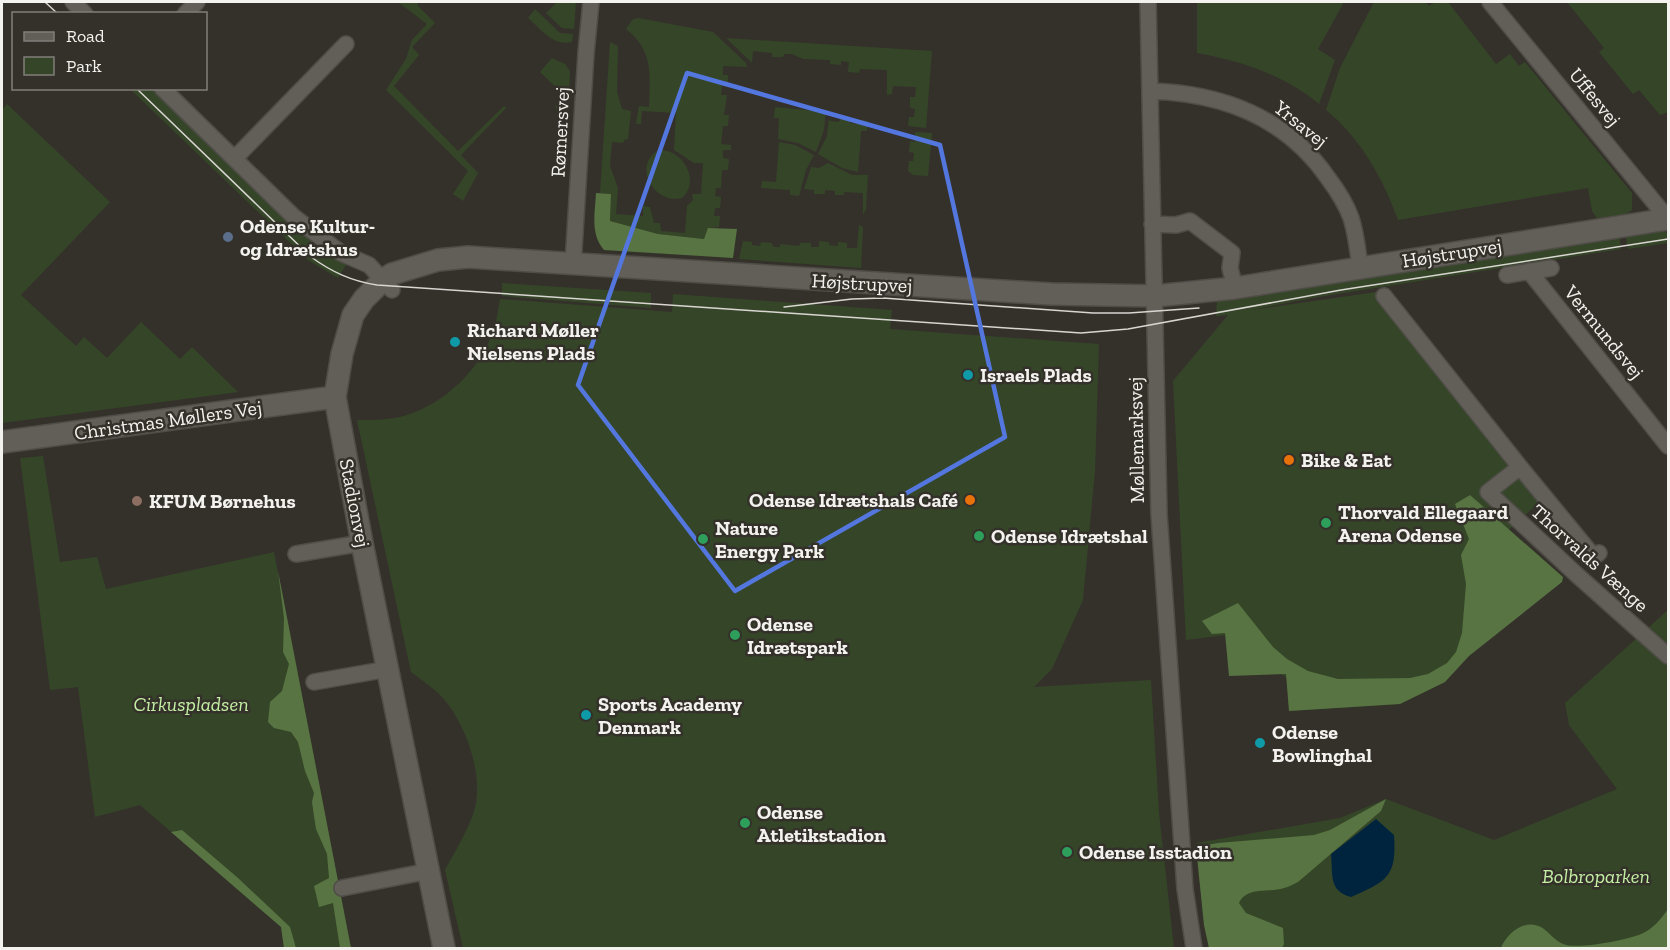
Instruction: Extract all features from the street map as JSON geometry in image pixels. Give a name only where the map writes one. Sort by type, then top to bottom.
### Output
[{"type":"street","name":"Rømersvej","points":[[573,265],[591,2]]},
{"type":"street","name":"Møllemarksvej","points":[[1148,2],[1159,514],[1185,889],[1194,948]]},
{"type":"street","name":"Uffesvej","points":[[1490,2],[1668,219]]},
{"type":"street","points":[[234,158],[346,44]]},
{"type":"street","points":[[164,90],[314,233],[342,253],[369,265],[387,285]]},
{"type":"street","name":"Yrsavej","points":[[1150,91],[1181,92],[1211,97],[1241,107],[1286,133],[1323,170],[1338,191],[1350,217],[1360,267]]},
{"type":"street","name":"Højstrupvej","points":[[488,259],[1051,294],[1155,296],[1235,288],[1668,219]]},
{"type":"street","points":[[1152,225],[1176,225],[1191,221],[1232,253],[1230,268],[1235,288]]},
{"type":"street","name":"Stadionvej","points":[[444,948],[335,398],[342,354],[353,315],[358,306],[387,285],[392,274],[422,264],[453,258],[488,259]]},
{"type":"street","name":"Vermundsvej","points":[[1507,275],[1551,268]]},
{"type":"street","name":"Vermundsvej","points":[[1529,271],[1668,446]]},
{"type":"street","name":"Thorvalds Vænge","points":[[1384,296],[1594,557],[1599,553]]},
{"type":"street","name":"Christmas Møllers Vej","points":[[2,442],[335,398]]},
{"type":"street","name":"Thorvalds Vænge","points":[[1520,467],[1488,492],[1668,656]]},
{"type":"street","points":[[296,554],[362,543]]},
{"type":"street","points":[[314,682],[388,669]]},
{"type":"street","points":[[342,888],[429,871]]},
{"type":"highlighted area","points":[[687,73],[940,145],[1005,437],[735,591],[578,385]]},
{"type":"green space","points":[[398,2],[419,2],[417,5],[435,23],[412,47],[419,55],[394,86],[458,151],[504,106],[506,108],[461,155],[478,173],[463,201],[453,194],[468,171],[386,90],[406,59],[412,40],[427,24]]},
{"type":"green space","points":[[557,2],[576,2],[574,29],[562,28],[546,13]]},
{"type":"green space","points":[[1197,2],[1344,2],[1318,49],[1335,60],[1319,104],[1277,77],[1230,60],[1197,53]]},
{"type":"green space","points":[[1374,2],[1425,2],[1429,6],[1435,2],[1448,2],[1496,64],[1510,54],[1519,66],[1525,62],[1632,193],[1632,210],[1624,215],[1597,218],[1592,211],[1588,188],[1398,220],[1370,160],[1339,121],[1326,110],[1340,68]]},
{"type":"green space","points":[[1567,2],[1668,2],[1668,112],[1660,115],[1639,90],[1633,94],[1599,52],[1604,48]]},
{"type":"green space","points":[[535,9],[560,33],[573,34],[572,42],[559,42],[543,32],[528,18]]},
{"type":"green space","points":[[638,18],[713,32],[746,63],[747,67],[723,66],[723,75],[728,75],[728,87],[722,86],[721,95],[727,95],[724,115],[729,115],[728,126],[723,126],[721,144],[731,145],[731,150],[723,150],[723,158],[729,159],[728,170],[722,170],[721,188],[716,188],[715,196],[721,197],[720,208],[715,208],[714,216],[720,216],[719,227],[709,228],[704,239],[658,234],[610,221],[611,194],[600,193],[610,42],[618,46],[617,92],[622,109],[631,111],[628,139],[623,143],[612,142],[610,166],[618,188],[616,214],[643,216],[643,206],[650,207],[654,223],[660,223],[661,231],[685,233],[687,206],[693,200],[692,194],[701,194],[703,163],[694,163],[674,150],[676,113],[642,111],[641,124],[636,124],[639,106],[649,107],[650,84],[646,55],[642,46],[626,29],[632,20]]},
{"type":"green space","points":[[726,38],[932,51],[926,128],[908,126],[909,117],[914,117],[915,109],[910,108],[910,97],[915,97],[916,87],[893,86],[892,94],[887,95],[887,70],[860,69],[859,73],[848,72],[849,62],[841,61],[841,65],[830,64],[830,60],[803,59],[792,54],[772,57],[772,53],[753,51],[752,63]]},
{"type":"green space","points":[[552,58],[565,64],[570,71],[568,121],[555,107],[565,96],[540,72]]},
{"type":"green space","points":[[131,90],[153,90],[301,233],[329,256],[346,265],[338,278],[308,260]]},
{"type":"green space","points":[[7,104],[110,202],[21,295],[76,346],[84,337],[107,358],[141,322],[180,359],[192,347],[238,392],[2,423],[2,110]]},
{"type":"green space","points":[[775,107],[826,112],[824,130],[816,152],[798,143],[778,139],[779,118],[774,118]]},
{"type":"green space","points":[[829,118],[830,121],[850,120],[850,123],[858,124],[859,120],[868,121],[867,131],[861,131],[858,172],[842,168],[818,154],[827,136]]},
{"type":"green space","points":[[915,132],[932,133],[928,176],[913,175],[908,171],[909,161],[913,161],[914,153],[909,152],[910,141],[915,142]]},
{"type":"green space","points":[[779,142],[795,145],[814,155],[806,170],[799,196],[790,195],[790,190],[761,188],[762,181],[776,182]]},
{"type":"green space","points":[[659,150],[675,155],[687,167],[690,183],[682,198],[672,199],[662,195],[650,182],[647,164],[651,156]]},
{"type":"green space","points":[[828,163],[852,175],[868,175],[866,209],[863,215],[863,193],[844,192],[844,195],[835,195],[835,191],[825,190],[825,194],[814,194],[814,190],[804,189],[811,167],[819,168]]},
{"type":"green space","points":[[596,193],[611,194],[610,221],[658,234],[704,239],[708,228],[737,229],[733,258],[604,250],[595,230]]},
{"type":"green space","points":[[859,225],[863,227],[861,268],[739,259],[743,241],[760,246],[761,242],[772,243],[773,247],[780,247],[780,244],[799,246],[800,243],[811,243],[811,247],[819,247],[819,241],[838,246],[838,242],[847,243],[847,248],[857,248]]},
{"type":"green space","points":[[1663,230],[1668,234],[1668,243],[1628,249],[1625,232]]},
{"type":"green space","points":[[1619,233],[1621,249],[1312,298],[1251,310],[1377,292],[1541,501],[1485,551],[1485,601],[1445,682],[1400,704],[1289,711],[1287,678],[1268,665],[1242,633],[1186,640],[1173,381],[1228,315],[1216,316],[1217,300]]},
{"type":"green space","points":[[502,283],[651,293],[651,308],[502,296]]},
{"type":"green space","name":"Odense Idrætspark","points":[[673,294],[892,310],[890,329],[1099,344],[1095,471],[1083,600],[1052,669],[1034,687],[1151,680],[1159,813],[1174,948],[463,948],[445,870],[474,811],[477,789],[473,759],[462,728],[446,702],[411,672],[357,420],[389,419],[421,410],[460,383],[471,371],[487,345],[496,323],[500,299],[672,312]]},
{"type":"green space","name":"Cirkuspladsen","points":[[43,456],[60,562],[97,557],[106,589],[274,552],[351,948],[284,948],[281,927],[140,805],[95,817],[78,687],[50,690],[20,458]]},
{"type":"green space","points":[[1470,495],[1563,577],[1562,582],[1469,656],[1445,682],[1400,704],[1289,711],[1286,674],[1229,676],[1225,633],[1212,634],[1202,621],[1238,603],[1273,647],[1287,659],[1308,671],[1338,679],[1410,678],[1428,674],[1447,663],[1456,652],[1462,633],[1466,584],[1461,555],[1469,539],[1455,504]]},
{"type":"green space","points":[[278,571],[351,948],[340,948],[333,903],[319,907],[314,886],[329,878],[327,854],[316,829],[312,802],[314,793],[305,771],[298,742],[291,732],[274,728],[268,722],[270,702],[282,691],[289,664],[283,652],[284,618]]},
{"type":"green space","name":"Bolbroparken","points":[[1668,610],[1668,948],[1209,948],[1204,925],[1196,843],[1340,818],[1386,799],[1494,840],[1617,789],[1569,725],[1565,703]]},
{"type":"green space","points":[[1386,799],[1381,811],[1298,882],[1288,887],[1247,894],[1239,903],[1246,913],[1283,928],[1282,948],[1209,948],[1204,925],[1196,847],[1314,835],[1330,830]]},
{"type":"green space","points":[[182,830],[290,927],[296,948],[284,948],[281,927],[171,832]]},
{"type":"green space","points":[[1668,909],[1668,948],[1501,948],[1512,933],[1529,925],[1541,927],[1560,943],[1570,946],[1602,944],[1625,939],[1649,929]]},
{"type":"water","points":[[1376,819],[1394,835],[1394,860],[1387,876],[1351,897],[1338,891],[1335,886],[1331,854]]},
{"type":"tram line","points":[[45,2],[56,12]]},
{"type":"tram line","points":[[138,90],[311,257],[342,275],[377,285],[1081,333],[1128,329],[1341,290],[1668,239]]},
{"type":"tram line","points":[[784,307],[852,299],[883,298],[1093,313],[1199,308]]},
{"type":"place","name":"Odense Kultur- og Idrætshus","points":[[228,237]]},
{"type":"place","name":"Richard Møller Nielsens Plads","points":[[455,342]]},
{"type":"place","name":"Israels Plads","points":[[968,375]]},
{"type":"place","name":"Bike & Eat","points":[[1289,460]]},
{"type":"place","name":"Odense Idrætshals Café","points":[[970,500]]},
{"type":"place","name":"KFUM Børnehus","points":[[137,501]]},
{"type":"place","name":"Thorvald Ellegaard Arena Odense","points":[[1326,523]]},
{"type":"place","name":"Odense Idrætshal","points":[[979,536]]},
{"type":"place","name":"Nature Energy Park","points":[[703,539]]},
{"type":"place","name":"Odense Idrætspark","points":[[735,635]]},
{"type":"place","name":"Sports Academy Denmark","points":[[586,715]]},
{"type":"place","name":"Odense Bowlinghal","points":[[1260,743]]},
{"type":"place","name":"Odense Atletikstadion","points":[[745,823]]},
{"type":"place","name":"Odense Isstadion","points":[[1067,852]]}]
